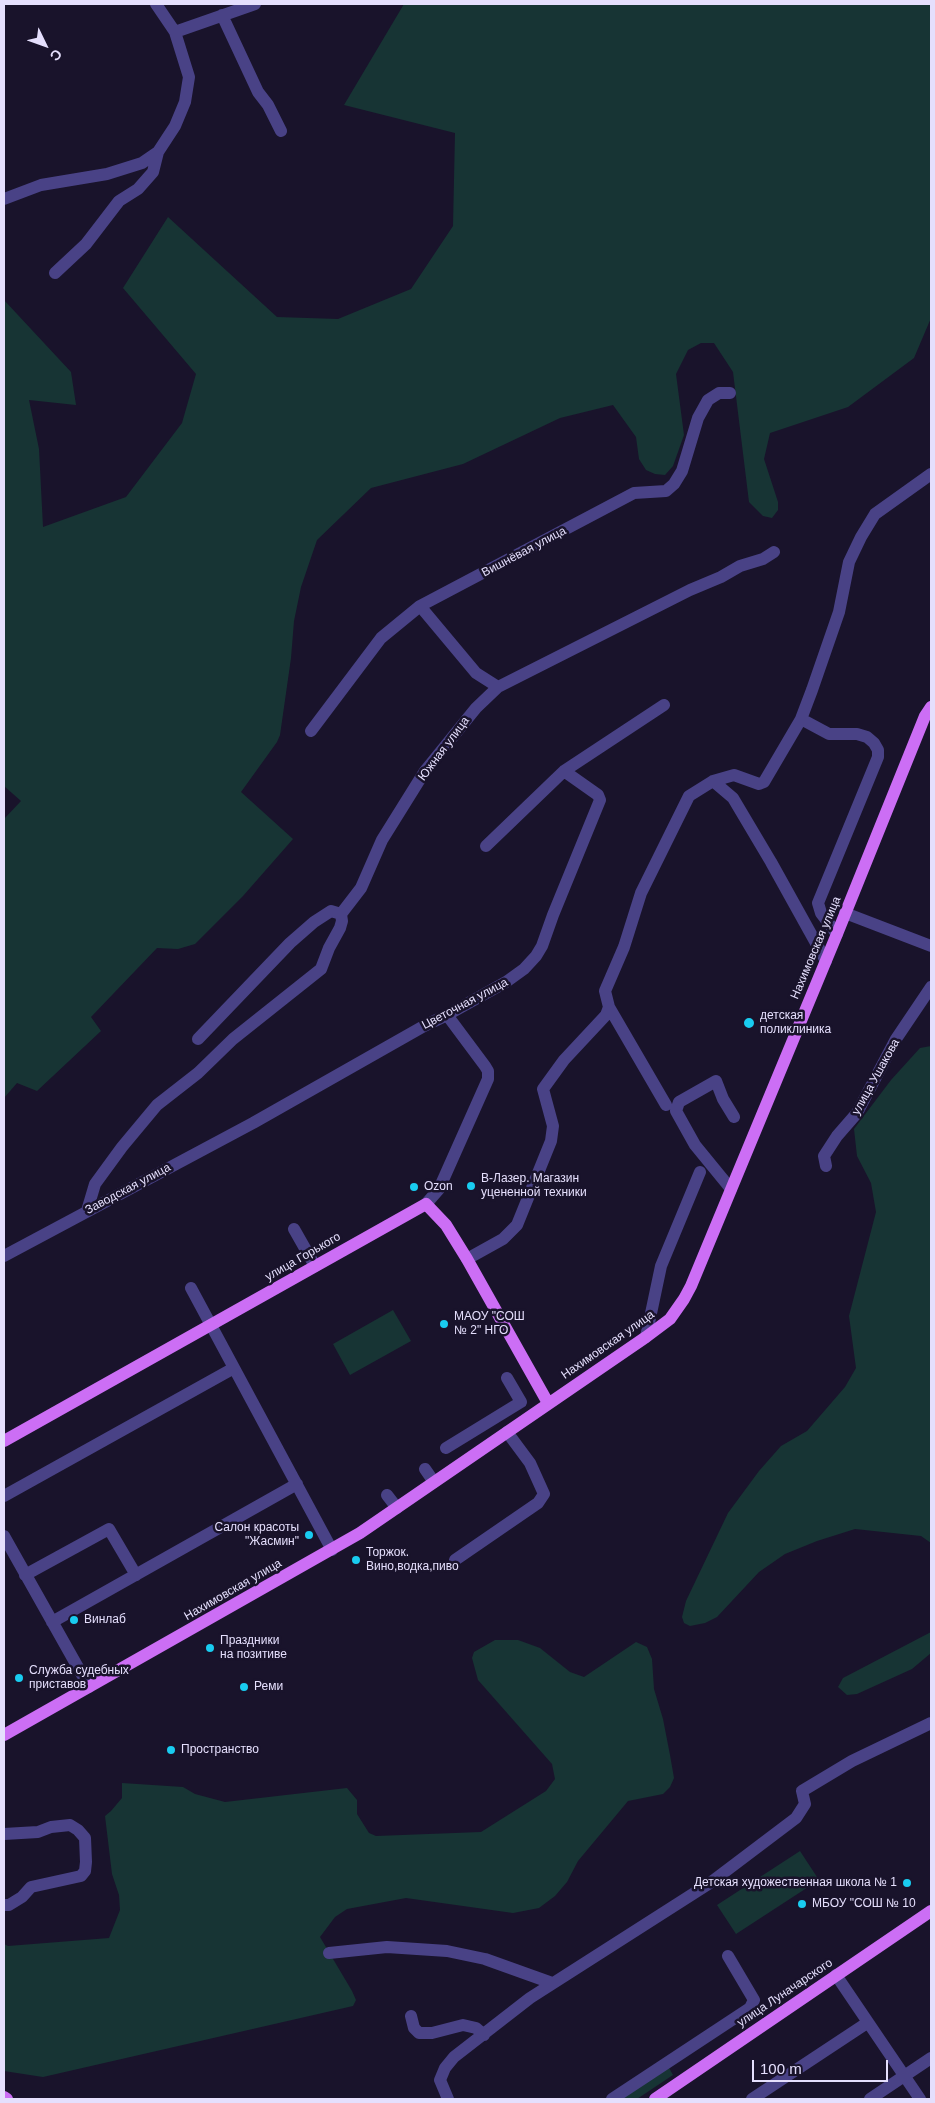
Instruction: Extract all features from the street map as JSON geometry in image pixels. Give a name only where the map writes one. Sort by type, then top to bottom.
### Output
[{"type":"main road","name":"Нахимовская улица","points":[[4,1735],[332,1550],[397,1508],[646,1337],[670,1318],[684,1300],[928,711]]},
{"type":"main road","points":[[426,1204],[446,1225],[467,1259],[548,1403]]},
{"type":"main road","name":"улица Горького","points":[[4,1441],[426,1204]]},
{"type":"main road","name":"улица Луначарского","points":[[655,2099],[931,1911]]},
{"type":"main road","points":[[4,2097],[8,2099]]},
{"type":"street","points":[[55,273],[86,244],[119,201],[138,189],[153,172],[158,152],[174,126],[185,102],[189,77],[175,32],[156,4]]},
{"type":"street","points":[[175,32],[255,4]]},
{"type":"street","points":[[222,15],[258,92],[268,104],[281,131]]},
{"type":"street","points":[[4,199],[42,185],[107,174],[142,163],[158,152]]},
{"type":"street","name":"Вишнёвая улица","points":[[311,731],[381,638],[420,606],[634,493],[666,491],[674,484],[682,472],[698,418],[708,400],[719,394],[730,393]]},
{"type":"street","points":[[666,1105],[609,1007],[605,991],[624,946],[641,893],[690,796],[713,781],[734,775],[759,784],[764,782],[801,719],[839,612],[849,562],[861,537],[875,514],[931,474]]},
{"type":"street","name":"Южная улица","points":[[341,914],[362,888],[382,840],[425,771],[470,715],[498,687],[690,590],[721,578],[740,566],[774,552]]},
{"type":"street","points":[[420,606],[476,673],[498,687]]},
{"type":"street","points":[[486,846],[564,771],[664,705]]},
{"type":"street","points":[[801,719],[829,734],[857,734],[867,737],[878,750],[878,757],[818,903],[821,913],[837,934]]},
{"type":"street","name":"Цветочная улица","points":[[253,1123],[506,982],[524,969],[536,956],[542,946],[600,800],[598,795],[564,771]]},
{"type":"street","points":[[713,781],[733,798],[826,960]]},
{"type":"street","points":[[87,1211],[95,1184],[122,1147],[157,1105],[198,1073],[233,1039],[321,969],[329,948],[340,928],[341,914],[331,911],[308,927],[290,943],[198,1039]]},
{"type":"street","points":[[845,913],[931,946]]},
{"type":"street","name":"улица Ушакова","points":[[826,1166],[824,1156],[837,1136],[857,1113],[896,1039],[931,986]]},
{"type":"street","points":[[467,1259],[503,1239],[517,1225],[551,1141],[553,1126],[543,1089],[564,1060],[606,1015],[609,1007]]},
{"type":"street","name":"улица Горького","points":[[426,1204],[439,1189],[488,1078],[485,1066],[447,1015]]},
{"type":"street","points":[[731,1189],[695,1145],[676,1111],[679,1102],[716,1081],[723,1099],[734,1118]]},
{"type":"street","name":"Заводская улица","points":[[4,1256],[253,1123]]},
{"type":"street","points":[[646,1337],[661,1266],[700,1172]]},
{"type":"street","points":[[294,1229],[315,1266]]},
{"type":"street","points":[[191,1288],[332,1550]]},
{"type":"street","points":[[4,1496],[234,1368]]},
{"type":"street","points":[[446,1448],[521,1402],[507,1378]]},
{"type":"street","points":[[455,1560],[538,1503],[544,1494],[530,1463],[507,1432]]},
{"type":"street","points":[[425,1469],[434,1482]]},
{"type":"street","points":[[52,1622],[297,1484]]},
{"type":"street","points":[[387,1495],[397,1508]]},
{"type":"street","points":[[25,1575],[109,1529],[136,1575]]},
{"type":"street","points":[[4,1536],[89,1687]]},
{"type":"street","points":[[448,2099],[440,2080],[444,2068],[454,2057],[552,1983],[622,1941],[710,1883],[796,1818],[805,1804],[802,1791],[852,1761],[931,1723]]},
{"type":"street","points":[[4,1834],[38,1832],[51,1827],[70,1824],[85,1838],[86,1862],[85,1871],[81,1876],[31,1887],[22,1898],[9,1905],[4,1905]]},
{"type":"street","points":[[329,1953],[387,1947],[447,1951],[485,1960],[552,1983]]},
{"type":"street","points":[[612,2099],[750,2008],[754,2000],[728,1956]]},
{"type":"street","points":[[836,1975],[920,2099]]},
{"type":"street","points":[[411,2016],[414,2028],[419,2033],[432,2033],[463,2025],[476,2028],[484,2034]]},
{"type":"street","points":[[752,2099],[867,2023]]},
{"type":"street","points":[[870,2099],[931,2058]]},
{"type":"green space","points":[[404,4],[931,4],[931,318],[914,358],[848,407],[770,433],[764,459],[778,502],[778,510],[772,518],[763,516],[749,502],[733,372],[714,343],[701,343],[688,350],[676,374],[684,435],[673,466],[665,475],[655,474],[646,470],[639,459],[636,437],[613,405],[560,418],[463,464],[371,488],[317,540],[301,587],[294,621],[291,658],[280,735],[241,792],[293,839],[243,896],[195,944],[178,949],[157,948],[91,1017],[101,1031],[37,1091],[17,1083],[4,1098],[4,819],[21,801],[4,786],[4,300],[71,372],[76,405],[29,400],[39,449],[43,527],[126,497],[182,423],[196,374],[123,288],[168,217],[277,317],[338,319],[411,289],[453,226],[455,133],[344,105]]},
{"type":"green space","points":[[931,1046],[931,1543],[921,1536],[855,1529],[817,1541],[785,1554],[759,1572],[717,1617],[705,1623],[690,1626],[684,1623],[682,1617],[686,1601],[728,1513],[759,1471],[781,1446],[807,1431],[845,1387],[856,1368],[849,1316],[876,1212],[871,1183],[857,1156],[854,1129],[891,1080],[920,1048]]},
{"type":"green space","points":[[393,1310],[411,1341],[350,1375],[333,1344]]},
{"type":"green space","points":[[931,1632],[931,1653],[912,1669],[857,1694],[847,1695],[838,1687],[843,1678]]},
{"type":"green space","points":[[495,1640],[518,1640],[540,1648],[570,1672],[584,1677],[636,1642],[647,1647],[652,1659],[654,1689],[663,1719],[674,1778],[670,1787],[663,1794],[628,1801],[578,1861],[567,1882],[555,1896],[539,1908],[513,1913],[406,1898],[347,1909],[335,1917],[320,1937],[352,1991],[356,2000],[353,2006],[43,2077],[4,2071],[4,1944],[8,1946],[109,1938],[120,1910],[119,1895],[112,1874],[105,1816],[122,1798],[122,1783],[183,1787],[195,1794],[225,1802],[347,1788],[357,1800],[357,1814],[369,1833],[376,1836],[481,1832],[546,1791],[555,1779],[552,1764],[478,1680],[472,1658],[474,1652]]},
{"type":"green space","points":[[800,1851],[819,1880],[736,1934],[717,1905]]},
{"type":"green space","points":[[668,2066],[673,2075],[637,2099],[618,2099]]},
{"type":"place","name":"детская поликлиника","points":[[749,1023]]},
{"type":"place","name":"В-Лазер. Магазин уцененной техники","points":[[471,1186]]},
{"type":"place","name":"Ozon","points":[[414,1187]]},
{"type":"place","name":"МАОУ \"СОШ № 2\" НГО","points":[[444,1324]]},
{"type":"place","name":"Салон красоты \"Жасмин\"","points":[[309,1535]]},
{"type":"place","name":"Торжок. Вино,водка,пиво","points":[[356,1560]]},
{"type":"place","name":"Винлаб","points":[[74,1620]]},
{"type":"place","name":"Праздники на позитиве","points":[[210,1648]]},
{"type":"place","name":"Служба судебных приставов","points":[[19,1678]]},
{"type":"place","name":"Реми","points":[[244,1687]]},
{"type":"place","name":"Пространство","points":[[171,1750]]},
{"type":"place","name":"Детская художественная школа № 1","points":[[907,1883]]},
{"type":"place","name":"МБОУ \"СОШ № 10","points":[[802,1904]]}]
